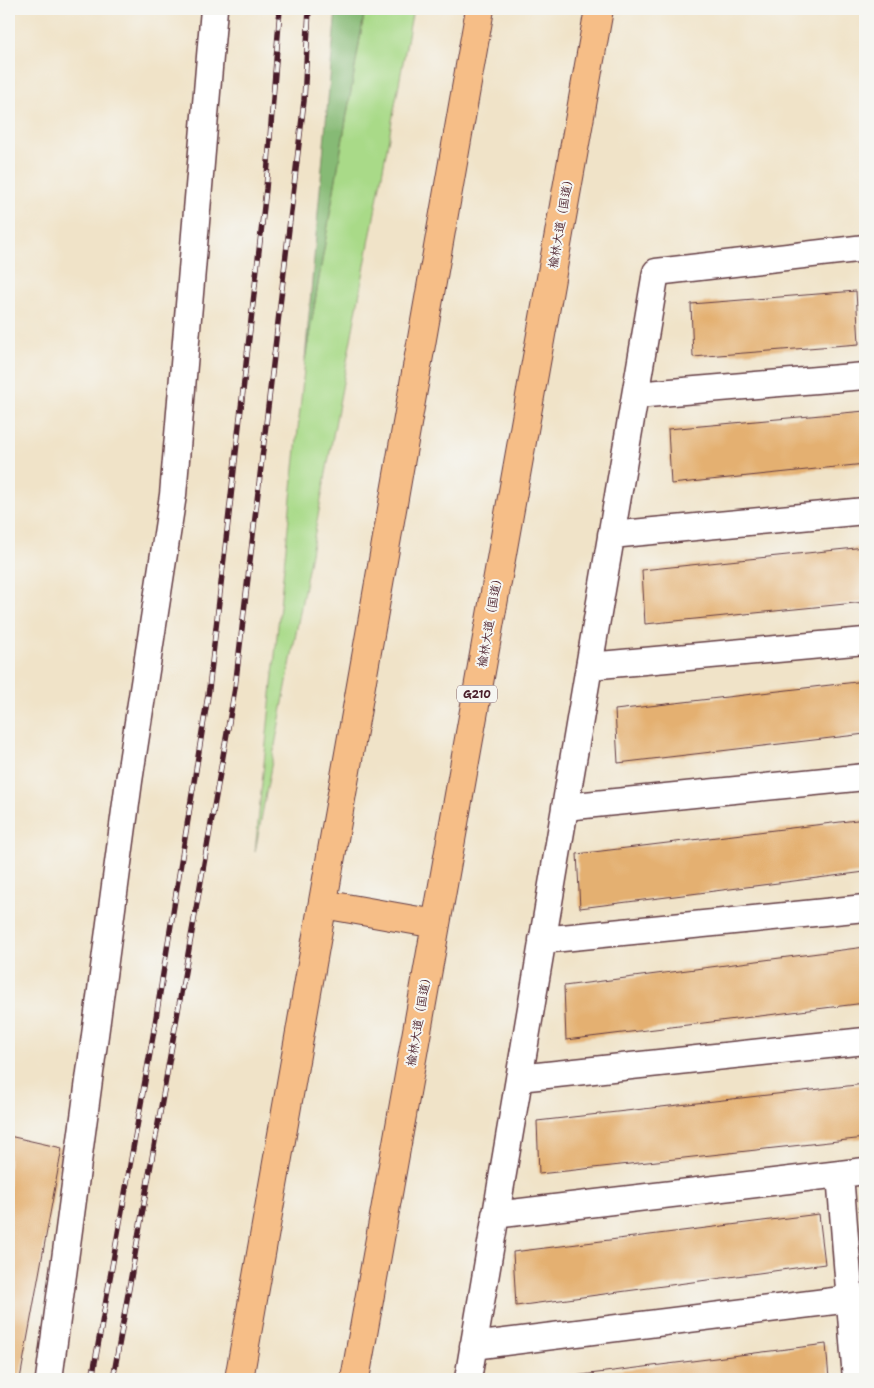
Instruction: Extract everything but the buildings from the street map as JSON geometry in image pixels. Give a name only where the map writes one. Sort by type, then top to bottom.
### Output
[{"type":"highway","points":[[239,1379],[480,9]]},
{"type":"highway","name":"榆林大道（国道）","points":[[355,1379],[599,9]]},
{"type":"highway","points":[[323,904],[436,924]]},
{"type":"street","points":[[49,1379],[129,781],[173,495],[214,9]]},
{"type":"street","points":[[468,1379],[656,272],[865,248]]},
{"type":"street","points":[[635,395],[865,376]]},
{"type":"street","points":[[611,535],[865,511]]},
{"type":"street","points":[[589,666],[865,641]]},
{"type":"street","points":[[565,807],[865,778]]},
{"type":"street","points":[[542,940],[865,908]]},
{"type":"street","points":[[519,1078],[865,1041]]},
{"type":"street","points":[[496,1215],[853,1173],[850,1299],[856,1379]]},
{"type":"street","points":[[473,1346],[850,1299]]},
{"type":"green space","points":[[336,9],[365,9],[305,360]]},
{"type":"green space","points":[[365,9],[413,9],[255,852],[305,360]]},
{"type":"railway","points":[[92,1379],[153,1036],[209,689],[266,189],[280,9]]},
{"type":"railway","points":[[113,1379],[235,688],[304,101],[309,9]]}]
